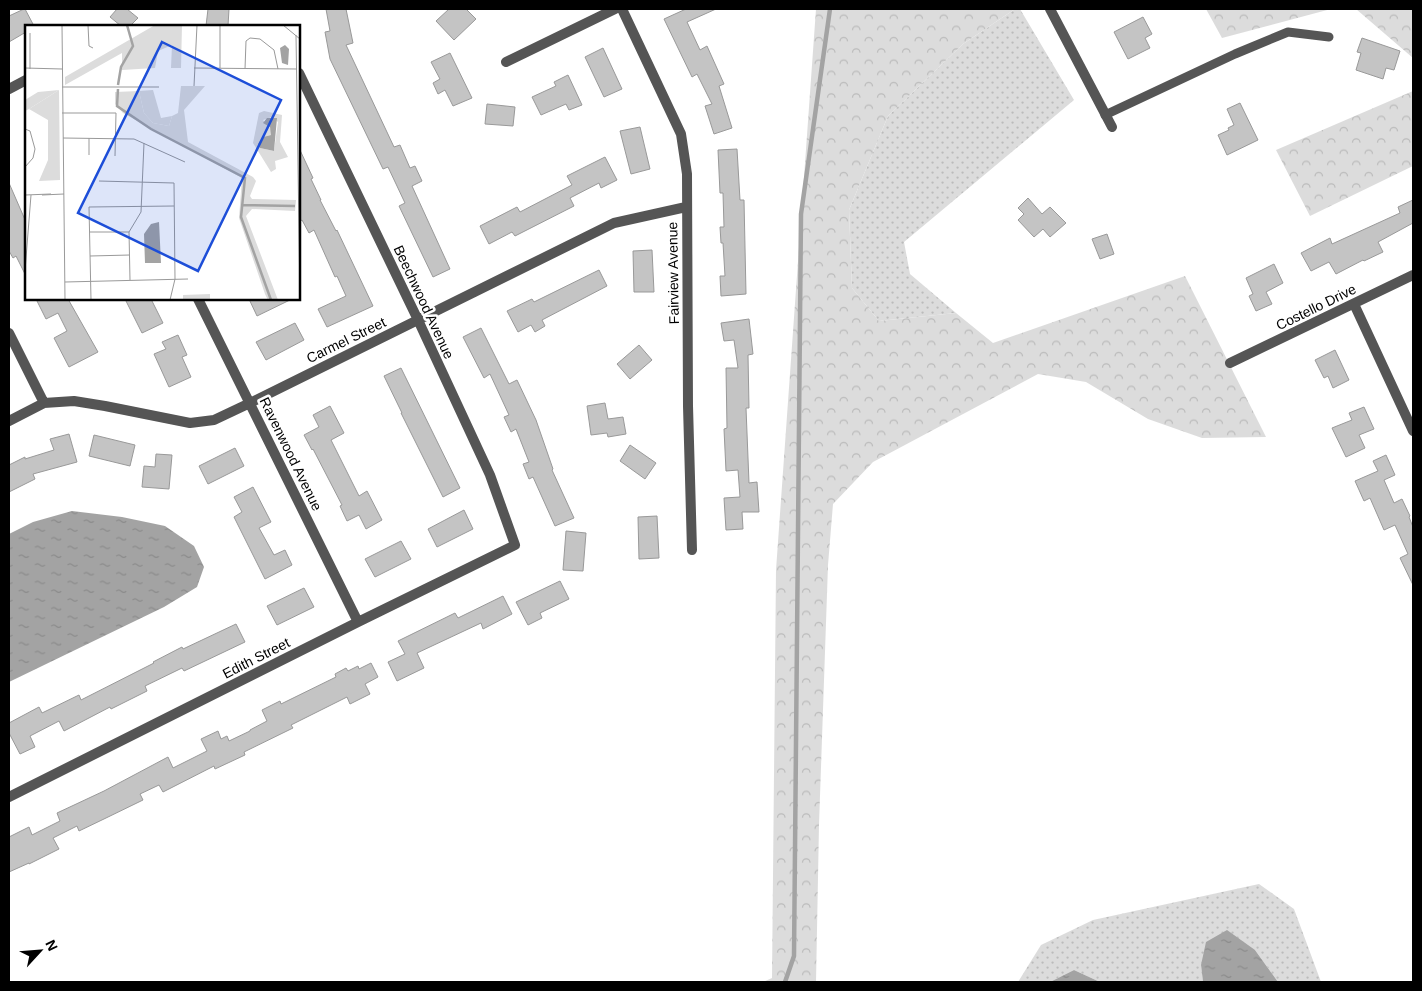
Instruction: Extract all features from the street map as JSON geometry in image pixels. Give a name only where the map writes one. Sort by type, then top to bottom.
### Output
[{"type":"street","points":[[506,62],[615,9]]},
{"type":"street","name":"Fairview Avenue","points":[[622,9],[681,134],[687,174],[688,406],[692,550]]},
{"type":"street","points":[[1050,9],[1112,127]]},
{"type":"street","name":"Beechwood Avenue","points":[[300,75],[490,475],[516,545]]},
{"type":"street","points":[[9,89],[25,81]]},
{"type":"street","name":"Carmel Street","points":[[9,421],[44,403],[74,402],[105,406],[190,423],[214,420],[614,223],[686,207]]},
{"type":"street","name":"Costello Drive","points":[[1230,364],[1413,276]]},
{"type":"street","name":"Ravenwood Avenue","points":[[198,300],[358,622]]},
{"type":"street","points":[[1354,304],[1413,431]]},
{"type":"street","points":[[9,333],[44,403]]},
{"type":"street","name":"Edith Street","points":[[9,797],[516,545]]},
{"type":"lane","points":[[1105,115],[1234,54],[1288,32],[1329,37]]},
{"type":"green space","points":[[816,9],[1015,9],[963,44],[888,116],[849,210],[852,288],[879,321],[956,313],[993,343],[1185,276],[1266,437],[1202,438],[1148,419],[1086,382],[1038,374],[873,462],[833,504],[828,565],[819,825],[816,982],[763,982],[772,978],[776,570]]},
{"type":"green space","points":[[1015,9],[1020,9],[1074,100],[904,242],[910,274],[956,313],[879,321],[852,288],[849,210],[888,116],[963,44]]},
{"type":"green space","points":[[1206,9],[1331,9],[1222,38]]},
{"type":"green space","points":[[1356,9],[1413,9],[1413,58]]},
{"type":"green space","points":[[1413,91],[1413,166],[1310,216],[1276,150]]},
{"type":"green space","points":[[1259,884],[1294,909],[1321,982],[1278,982],[1255,950],[1201,965],[1203,982],[1100,982],[1074,970],[1050,982],[1018,982],[1041,945],[1093,920]]},
{"type":"water","points":[[72,511],[122,517],[165,526],[194,546],[204,567],[197,587],[164,607],[9,682],[9,534],[33,522]]},
{"type":"water","points":[[1227,930],[1255,950],[1278,982],[1203,982],[1201,965],[1206,942]]},
{"type":"water","points":[[1074,970],[1100,982],[1050,982]]},
{"type":"building","points":[[25,9],[33,25],[25,25],[25,33],[9,42],[9,16]]},
{"type":"building","points":[[117,9],[127,9],[138,18],[131,25],[120,25],[110,17]]},
{"type":"building","points":[[208,9],[229,9],[228,25],[206,25]]},
{"type":"building","points":[[326,9],[346,9],[353,43],[346,45],[394,147],[400,145],[410,168],[415,166],[422,181],[412,186],[450,269],[433,277],[399,206],[405,203],[388,167],[383,169],[330,59],[325,32],[330,31]]},
{"type":"building","points":[[449,9],[466,9],[476,19],[454,40],[436,21]]},
{"type":"building","points":[[686,9],[716,9],[687,22],[700,50],[707,46],[724,84],[719,86],[732,128],[714,134],[705,106],[712,104],[697,74],[692,77],[664,19]]},
{"type":"building","points":[[1143,17],[1152,34],[1145,38],[1150,48],[1128,59],[1114,32]]},
{"type":"building","points":[[1362,38],[1400,51],[1394,70],[1386,68],[1383,79],[1356,70],[1361,53],[1357,52]]},
{"type":"building","points":[[603,48],[622,89],[604,97],[585,57]]},
{"type":"building","points":[[450,53],[472,98],[453,106],[445,90],[438,94],[433,83],[440,79],[431,62]]},
{"type":"building","points":[[568,75],[582,105],[569,110],[566,104],[541,115],[532,97],[556,86],[554,82]]},
{"type":"building","points":[[1240,103],[1258,140],[1227,155],[1218,135],[1229,130],[1228,128],[1234,125],[1227,109]]},
{"type":"building","points":[[487,104],[515,107],[513,126],[485,124]]},
{"type":"building","points":[[640,127],[650,169],[631,174],[620,131]]},
{"type":"building","points":[[737,149],[740,200],[744,200],[746,294],[721,296],[720,276],[725,276],[720,227],[724,227],[723,193],[720,193],[718,150]]},
{"type":"building","points":[[300,150],[313,178],[311,179],[320,200],[337,230],[373,306],[327,327],[318,309],[346,296],[337,276],[335,277],[314,230],[309,233],[302,220],[300,221]]},
{"type":"building","points":[[605,157],[617,180],[601,188],[599,183],[570,198],[574,206],[515,236],[512,232],[489,244],[480,226],[517,207],[520,212],[572,185],[567,176]]},
{"type":"building","points":[[9,183],[25,220],[25,274],[16,256],[13,258],[9,251]]},
{"type":"building","points":[[1028,198],[1042,214],[1050,207],[1066,223],[1050,237],[1043,229],[1034,237],[1018,220],[1024,214],[1018,208]]},
{"type":"building","points":[[1413,200],[1413,223],[1378,242],[1383,252],[1336,274],[1329,262],[1311,271],[1301,253],[1330,238],[1332,244],[1400,213],[1398,207]]},
{"type":"building","points":[[1107,234],[1114,254],[1100,259],[1092,239]]},
{"type":"building","points":[[652,250],[654,292],[634,292],[633,251]]},
{"type":"building","points":[[1274,264],[1283,283],[1266,292],[1272,304],[1256,311],[1249,296],[1253,294],[1246,278]]},
{"type":"building","points":[[599,270],[607,286],[542,320],[545,326],[535,332],[531,325],[518,332],[507,311],[532,299],[534,302]]},
{"type":"building","points":[[36,300],[69,300],[98,352],[69,367],[54,338],[67,331],[58,313],[46,319]]},
{"type":"building","points":[[126,300],[152,300],[163,323],[142,333]]},
{"type":"building","points":[[249,300],[290,300],[257,316]]},
{"type":"building","points":[[749,319],[753,354],[748,355],[749,408],[746,408],[749,483],[757,482],[759,512],[742,512],[743,529],[726,530],[724,498],[740,497],[738,470],[726,471],[724,429],[727,428],[726,368],[738,368],[734,340],[724,341],[721,323]]},
{"type":"building","points":[[295,323],[304,340],[266,360],[256,342]]},
{"type":"building","points":[[481,328],[509,384],[517,380],[536,420],[552,470],[574,518],[555,526],[533,477],[529,479],[523,464],[529,462],[516,429],[511,432],[504,417],[509,415],[490,374],[484,378],[463,337]]},
{"type":"building","points":[[178,335],[187,355],[182,357],[191,377],[169,387],[154,354],[166,349],[162,342]]},
{"type":"building","points":[[639,345],[652,360],[630,379],[617,364]]},
{"type":"building","points":[[1335,350],[1349,380],[1333,388],[1328,376],[1324,378],[1315,360]]},
{"type":"building","points":[[401,368],[460,488],[443,497],[384,376]]},
{"type":"building","points":[[605,403],[608,419],[623,417],[626,434],[608,437],[607,433],[591,435],[587,406]]},
{"type":"building","points":[[330,406],[344,433],[331,440],[359,496],[367,491],[382,520],[366,529],[359,515],[347,521],[340,506],[342,505],[304,435],[319,427],[313,415]]},
{"type":"building","points":[[1364,407],[1374,429],[1359,435],[1365,448],[1346,457],[1332,428],[1352,420],[1349,413]]},
{"type":"building","points":[[69,434],[77,462],[33,474],[35,479],[9,492],[9,465],[25,457],[25,459],[54,450],[50,439]]},
{"type":"building","points":[[94,435],[135,445],[130,466],[89,456]]},
{"type":"building","points":[[630,445],[656,463],[645,479],[620,461]]},
{"type":"building","points":[[235,448],[244,466],[208,484],[199,466]]},
{"type":"building","points":[[156,454],[172,455],[169,489],[142,487],[144,466],[155,467]]},
{"type":"building","points":[[1386,455],[1395,475],[1384,480],[1394,503],[1402,499],[1413,527],[1413,585],[1400,558],[1408,554],[1395,525],[1384,530],[1370,498],[1364,501],[1355,481],[1378,471],[1373,461]]},
{"type":"building","points":[[253,487],[271,522],[259,528],[274,555],[285,550],[292,565],[265,579],[234,517],[242,512],[234,497]]},
{"type":"building","points":[[464,510],[473,529],[437,547],[428,529]]},
{"type":"building","points":[[657,516],[659,558],[639,559],[638,517]]},
{"type":"building","points":[[566,531],[586,533],[583,571],[563,570]]},
{"type":"building","points":[[401,541],[411,559],[375,577],[365,559]]},
{"type":"building","points":[[560,581],[569,599],[540,613],[542,618],[528,625],[516,602]]},
{"type":"building","points":[[304,588],[314,607],[277,625],[267,606]]},
{"type":"building","points":[[503,596],[512,614],[483,629],[481,623],[417,653],[424,668],[397,681],[388,662],[405,654],[398,641],[455,613],[458,618]]},
{"type":"building","points":[[236,624],[245,642],[184,671],[182,668],[145,686],[147,691],[111,709],[110,707],[64,731],[59,721],[30,736],[35,747],[20,754],[9,733],[9,723],[39,707],[42,713],[79,695],[81,700],[182,647],[183,649]]},
{"type":"building","points":[[371,663],[378,677],[365,684],[370,694],[350,704],[347,697],[291,725],[293,728],[244,752],[245,755],[215,769],[214,766],[163,792],[159,785],[140,794],[143,800],[79,831],[77,826],[53,838],[59,849],[9,872],[9,837],[29,827],[32,835],[60,821],[57,813],[104,791],[168,757],[173,768],[207,751],[201,739],[218,731],[221,739],[227,736],[229,741],[250,731],[267,721],[262,710],[280,701],[281,704],[336,677],[335,674],[346,668],[348,671],[358,666],[359,669]]},
{"type":"waterway","points":[[785,982],[794,956],[801,214],[830,9]]}]
